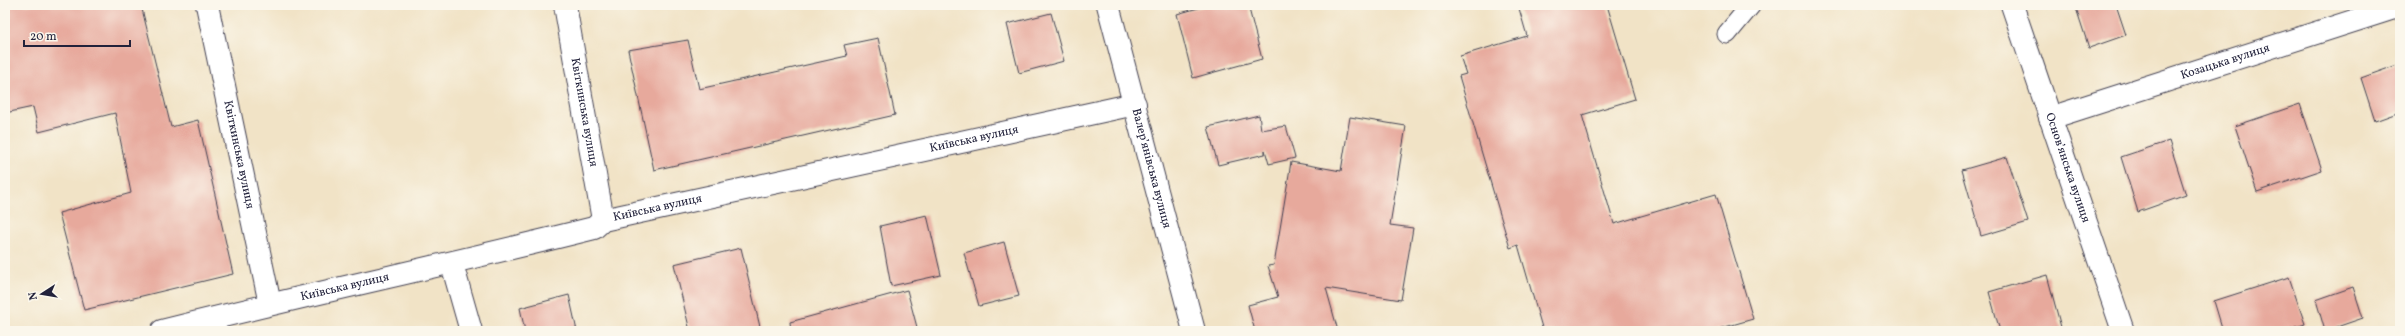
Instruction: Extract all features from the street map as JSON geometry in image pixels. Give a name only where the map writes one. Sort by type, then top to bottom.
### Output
[{"type":"street","name":"Квіткинська вулиця","points":[[207,5],[270,304]]},
{"type":"street","name":"Квіткинська вулиця","points":[[565,5],[603,220]]},
{"type":"street","name":"Валер’янівська вулиця","points":[[1108,5],[1194,331]]},
{"type":"street","name":"Основ’янська вулиця","points":[[2012,5],[2123,331]]},
{"type":"street","name":"Козацька вулиця","points":[[2050,118],[2400,6]]},
{"type":"street","name":"Київська вулиця","points":[[162,331],[270,304],[452,264],[594,228],[603,220],[1134,104]]},
{"type":"street","points":[[452,264],[471,331]]},
{"type":"lane","points":[[1727,34],[1751,5]]},
{"type":"building","points":[[5,5],[141,5],[171,127],[198,120],[233,274],[84,310],[59,213],[131,193],[115,113],[39,132],[33,107],[5,113]]},
{"type":"building","points":[[1209,5],[1248,5],[1262,59],[1193,78],[1177,14]]},
{"type":"building","points":[[1518,5],[1607,5],[1635,99],[1582,115],[1614,224],[1716,194],[1753,319],[1711,331],[1543,331],[1518,245],[1510,248],[1459,76],[1466,74],[1460,56],[1527,36]]},
{"type":"building","points":[[2075,5],[2116,5],[2126,35],[2089,48]]},
{"type":"building","points":[[1051,13],[1064,61],[1019,73],[1007,24]]},
{"type":"building","points":[[878,38],[895,115],[654,170],[628,50],[688,40],[699,89],[847,56],[844,45]]},
{"type":"building","points":[[2400,64],[2400,112],[2375,121],[2361,78]]},
{"type":"building","points":[[2300,104],[2322,170],[2257,192],[2235,126]]},
{"type":"building","points":[[1259,115],[1261,130],[1286,126],[1295,158],[1269,164],[1265,150],[1265,154],[1218,165],[1208,127]]},
{"type":"building","points":[[1350,117],[1406,126],[1390,225],[1413,228],[1401,300],[1326,288],[1338,331],[1255,331],[1248,305],[1278,297],[1268,266],[1274,265],[1291,162],[1341,171]]},
{"type":"building","points":[[2169,141],[2186,195],[2138,212],[2121,157]]},
{"type":"building","points":[[2007,157],[2028,222],[1981,236],[1962,170]]},
{"type":"building","points":[[927,215],[941,275],[891,286],[880,226]]},
{"type":"building","points":[[1004,242],[1019,296],[979,306],[964,253]]},
{"type":"building","points":[[741,248],[761,331],[690,331],[674,264]]},
{"type":"building","points":[[2047,275],[2062,331],[2000,331],[1989,292]]},
{"type":"building","points":[[2289,277],[2305,324],[2284,331],[2223,331],[2214,301]]},
{"type":"building","points":[[2353,287],[2363,318],[2325,331],[2316,300]]},
{"type":"building","points":[[907,290],[918,331],[791,331],[790,322]]},
{"type":"building","points":[[569,295],[577,331],[525,331],[520,308]]}]
